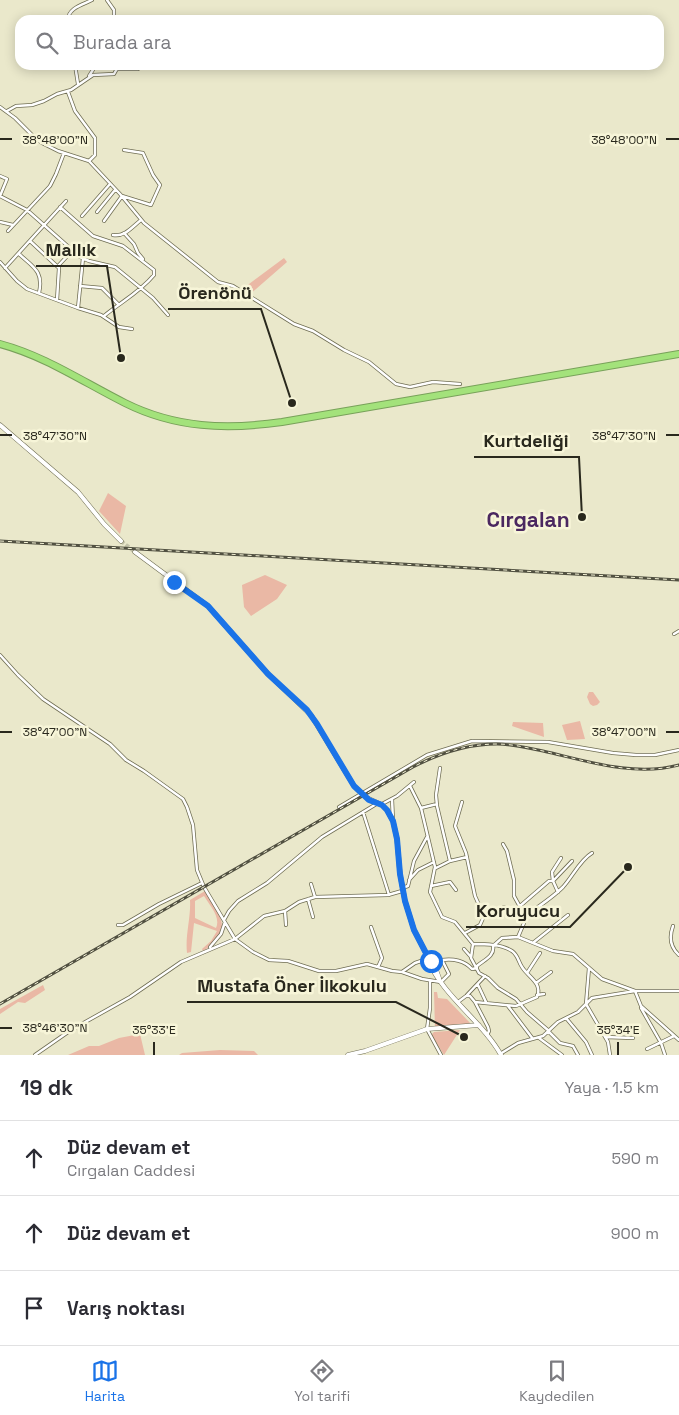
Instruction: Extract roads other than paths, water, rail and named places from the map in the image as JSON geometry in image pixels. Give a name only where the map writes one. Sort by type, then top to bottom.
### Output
[{"type":"highway","points":[[0,346],[42,363],[116,402],[150,417],[186,427],[228,431],[293,424],[679,356]]},
{"type":"street","points":[[68,15],[71,11],[90,0]]},
{"type":"street","points":[[107,0],[114,10],[114,15]]},
{"type":"street","points":[[76,70],[78,84]]},
{"type":"street","points":[[88,77],[93,70]]},
{"type":"street","points":[[7,111],[16,106],[41,102],[68,91],[88,77],[97,74],[113,74],[118,70]]},
{"type":"street","points":[[68,91],[75,111],[96,139],[96,154],[89,161]]},
{"type":"street","points":[[0,107],[50,148],[89,161],[116,189],[141,220],[216,280],[233,286],[294,324],[313,330],[344,350],[369,362],[396,384],[410,387],[433,382],[460,384]]},
{"type":"street","points":[[122,197],[151,205],[160,186],[143,152],[124,150]]},
{"type":"street","points":[[8,231],[50,186],[64,152]]},
{"type":"street","points":[[0,176],[7,179],[0,196],[27,210],[83,258],[115,267],[156,300],[168,315]]},
{"type":"street","points":[[82,216],[110,184]]},
{"type":"street","points":[[97,212],[116,189]]},
{"type":"street","points":[[104,221],[122,197]]},
{"type":"street","points":[[5,268],[66,201]]},
{"type":"street","points":[[60,207],[93,236],[121,244],[154,269],[155,273],[142,289],[118,304],[104,316]]},
{"type":"street","points":[[113,235],[124,234],[141,220]]},
{"type":"street","points":[[0,222],[13,225]]},
{"type":"street","points":[[124,234],[134,244],[145,262]]},
{"type":"street","points":[[30,241],[58,266],[60,273],[57,300]]},
{"type":"street","points":[[58,266],[72,250]]},
{"type":"street","points":[[19,254],[39,274],[41,282],[39,293]]},
{"type":"street","points":[[78,308],[83,258]]},
{"type":"street","points":[[0,262],[22,285],[78,308],[104,316],[117,327],[132,329]]},
{"type":"street","points":[[80,286],[102,288],[118,304]]},
{"type":"street","points":[[0,425],[78,492],[104,524],[121,541]]},
{"type":"street","points":[[134,552],[205,603],[268,674],[314,720],[354,786],[387,810],[393,821]]},
{"type":"street","points":[[674,634],[679,631]]},
{"type":"street","points":[[0,655],[43,699],[112,746],[128,762],[144,770],[181,797],[187,807],[193,825],[197,870],[202,883],[235,938],[264,958],[291,962],[315,970],[336,971],[365,964],[441,982]]},
{"type":"street","points":[[339,807],[432,753],[472,741],[548,742],[636,755],[679,750]]},
{"type":"street","points":[[440,768],[436,795],[450,861]]},
{"type":"street","points":[[207,950],[219,937],[229,911],[238,901],[267,883],[322,837],[363,812],[392,799],[414,782]]},
{"type":"street","points":[[410,786],[420,808],[436,868],[431,886],[431,897],[442,917],[454,920],[473,944],[471,958]]},
{"type":"street","points":[[392,799],[402,889],[413,926],[441,982],[479,1025],[501,1055],[518,1043],[539,1038],[558,1022],[578,1012],[592,998],[635,991],[679,991]]},
{"type":"street","points":[[462,802],[455,826],[467,857],[475,896],[484,916],[480,926],[465,933]]},
{"type":"street","points":[[420,808],[437,804]]},
{"type":"street","points":[[363,812],[389,895]]},
{"type":"street","points":[[35,1055],[72,1030],[130,997],[176,965],[235,938],[264,916],[285,911],[299,902],[315,897],[389,895],[408,886],[414,861],[428,836]]},
{"type":"street","points":[[503,844],[507,851],[514,880],[514,896],[524,916],[524,923],[518,937]]},
{"type":"street","points":[[524,916],[558,892],[592,853]]},
{"type":"street","points":[[436,868],[450,861],[467,857]]},
{"type":"street","points":[[558,892],[553,881],[553,871],[561,858]]},
{"type":"street","points":[[520,906],[549,881],[553,881],[572,860]]},
{"type":"street","points":[[409,880],[418,870],[434,862]]},
{"type":"street","points":[[431,886],[450,882],[456,890]]},
{"type":"street","points":[[118,925],[123,925],[202,883]]},
{"type":"street","points":[[311,884],[315,897]]},
{"type":"street","points":[[308,899],[313,917]]},
{"type":"street","points":[[484,916],[502,913],[504,907]]},
{"type":"street","points":[[285,911],[286,925]]},
{"type":"street","points":[[534,942],[568,915]]},
{"type":"street","points":[[673,926],[671,941],[673,949],[679,955]]},
{"type":"street","points":[[371,927],[382,958],[378,967]]},
{"type":"street","points":[[493,946],[502,938],[518,937],[534,942],[553,951],[575,955],[602,979],[635,991]]},
{"type":"street","points":[[473,944],[504,947],[514,953],[521,966],[536,983],[537,995]]},
{"type":"street","points":[[402,972],[415,963],[430,959],[442,960],[450,958],[468,964],[472,969],[492,955],[494,952],[493,946]]},
{"type":"street","points":[[464,949],[479,972],[498,988],[516,999],[560,1043],[572,1046],[578,1055]]},
{"type":"street","points":[[528,973],[540,953]]},
{"type":"street","points":[[441,982],[449,974],[442,960]]},
{"type":"street","points":[[589,968],[586,1004],[610,1046],[610,1055]]},
{"type":"street","points":[[536,983],[551,972]]},
{"type":"street","points":[[458,1002],[478,985],[485,976]]},
{"type":"street","points":[[430,980],[430,1008],[427,1029],[441,1055]]},
{"type":"street","points":[[478,985],[486,1002]]},
{"type":"street","points":[[635,991],[645,1018],[661,1042],[665,1055]]},
{"type":"street","points":[[475,1002],[508,1006],[521,1004],[537,995],[544,994]]},
{"type":"street","points":[[466,996],[470,996],[475,1002],[489,1028],[487,1035]]},
{"type":"street","points":[[640,1005],[679,1040]]},
{"type":"street","points":[[508,1006],[533,1039]]},
{"type":"street","points":[[566,1018],[586,1042],[592,1055]]},
{"type":"street","points":[[348,1055],[427,1029],[479,1025]]},
{"type":"street","points":[[647,1049],[674,1036]]},
{"type":"street","points":[[539,1038],[562,1055]]},
{"type":"street","points":[[605,1038],[633,1038]]},
{"type":"tunnel","points":[[121,541],[135,552]]},
{"type":"railway","points":[[0,541],[679,580]]},
{"type":"railway","points":[[0,1004],[413,767],[444,754],[486,744],[503,744],[526,747],[611,766],[645,769],[679,765]]},
{"type":"place","name":"Mallık","points":[[121,358]]},
{"type":"place","name":"Örenönü","points":[[292,403]]},
{"type":"place","name":"Kurtdeliği","points":[[582,517]]},
{"type":"place","name":"Koruyucu","points":[[628,867]]},
{"type":"place","name":"Mustafa Öner İlkokulu","points":[[464,1037]]},
{"type":"district","name":"Cırgalan","points":[[528,520]]}]
